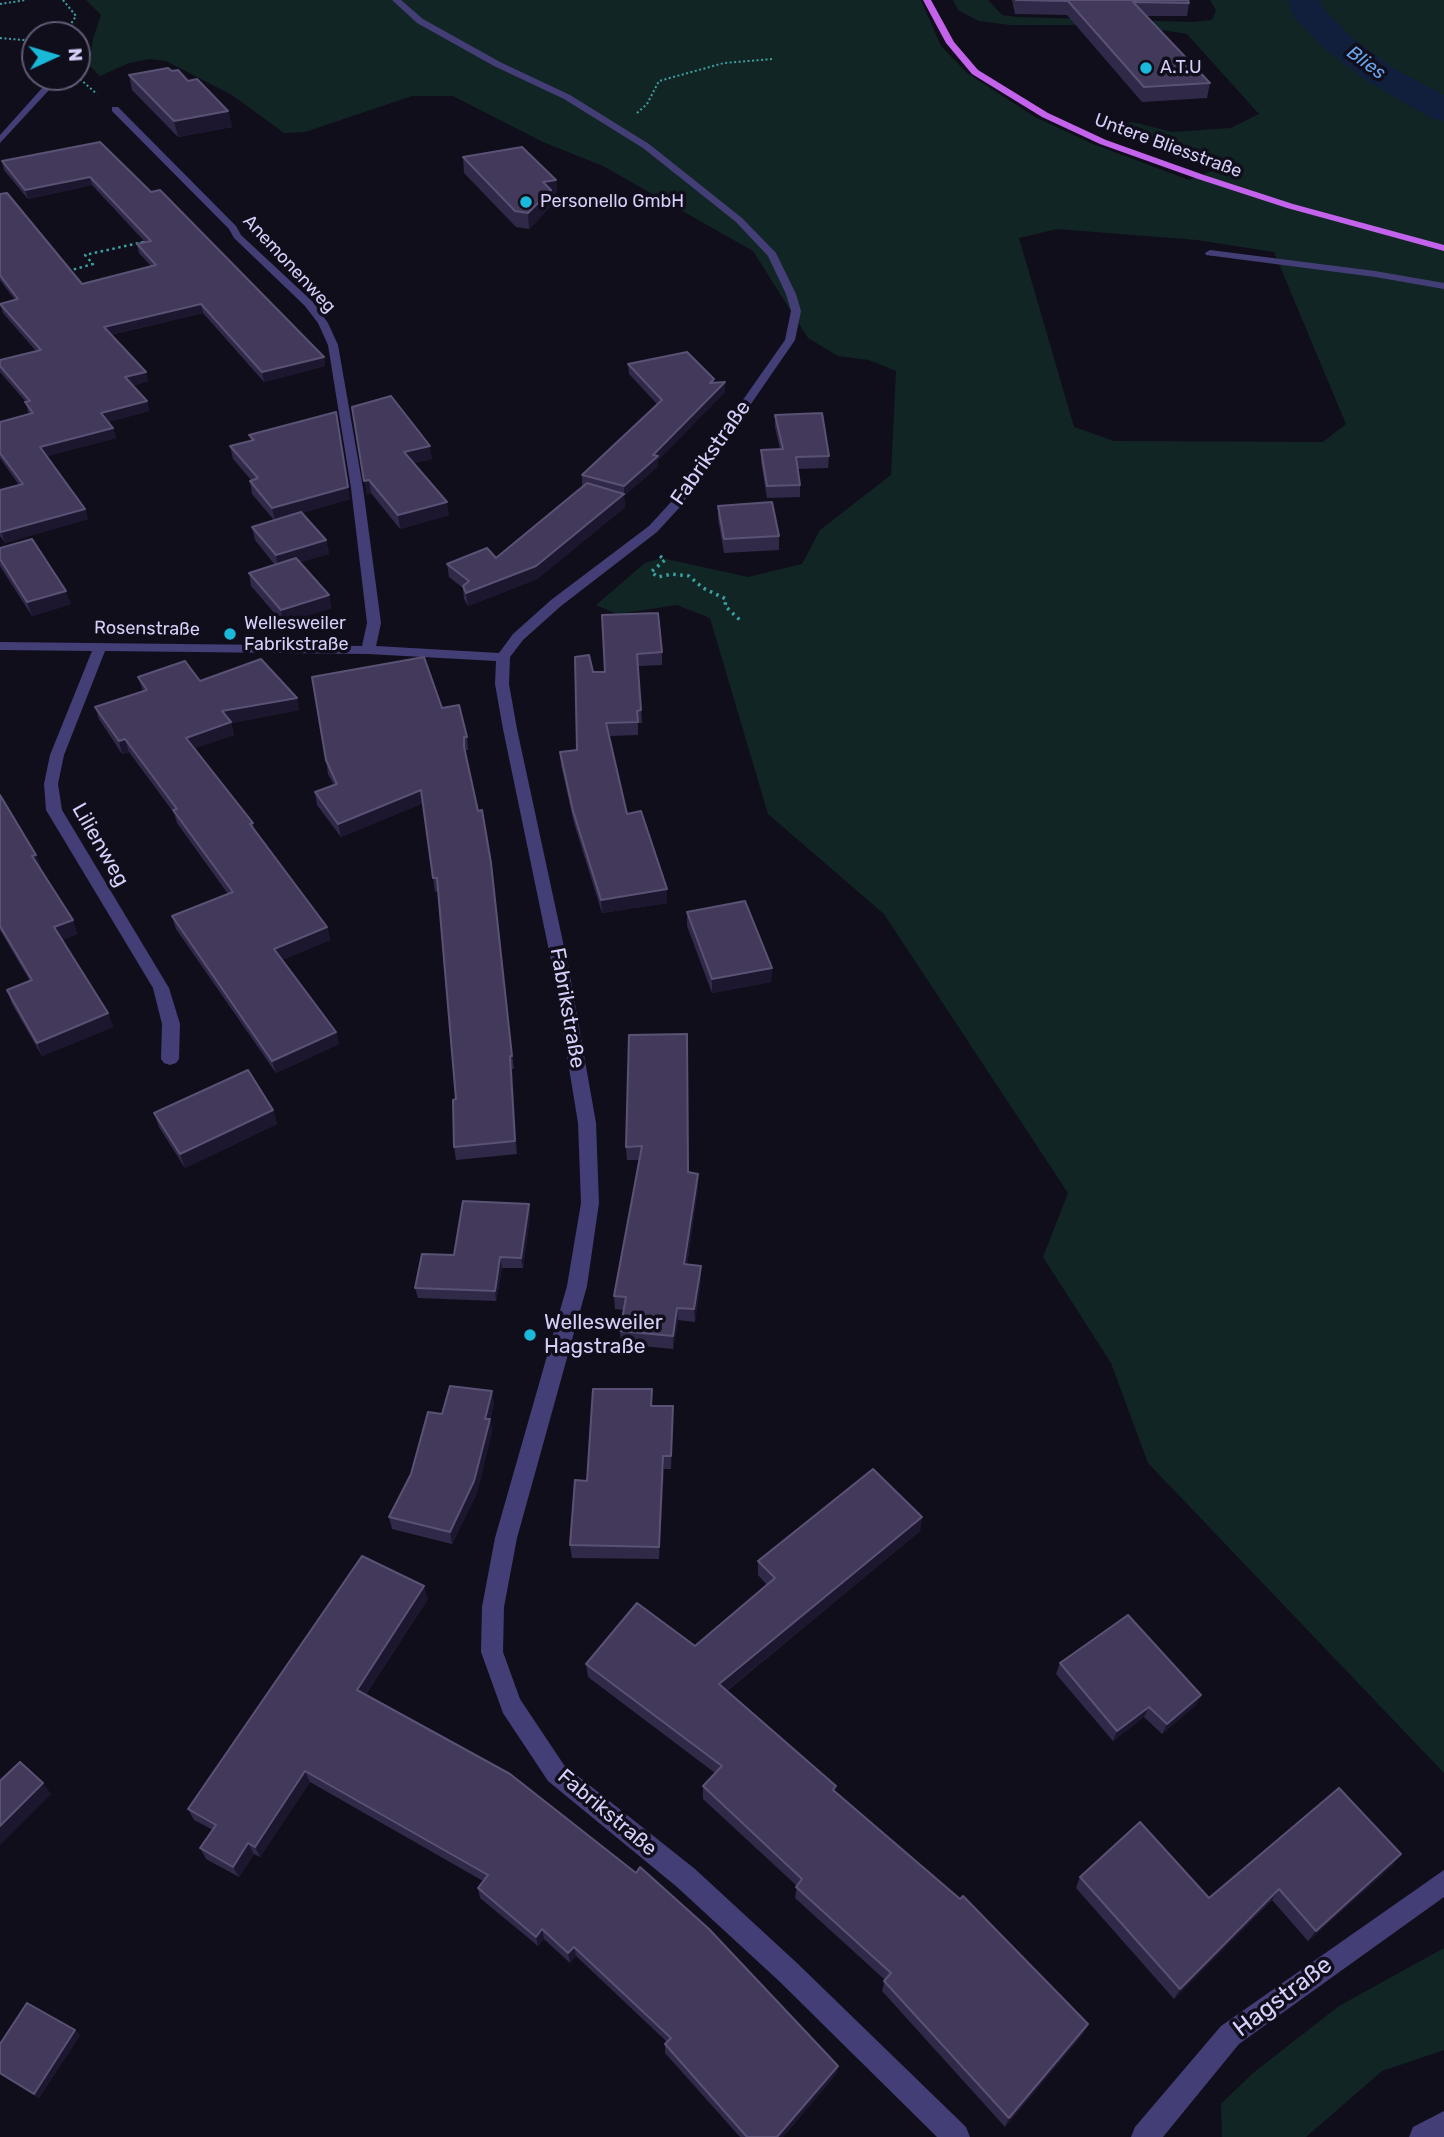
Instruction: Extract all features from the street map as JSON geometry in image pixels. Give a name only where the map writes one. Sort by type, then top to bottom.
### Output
[{"type":"main road","name":"Untere Bliesstraße","points":[[927,0],[950,44],[975,72],[1045,115],[1103,142],[1214,181],[1290,206],[1444,248]]},
{"type":"street","name":"Fabrikstraße","points":[[396,0],[420,21],[620,128],[739,220],[772,255],[791,294],[796,311],[790,340],[676,504],[653,529],[556,603],[518,637],[503,657],[502,684],[510,729],[561,971],[587,1123],[590,1203],[577,1286],[506,1538],[493,1607],[492,1652],[511,1704],[556,1773],[686,1878],[788,1972],[956,2137]]},
{"type":"street","points":[[0,140],[44,91]]},
{"type":"street","name":"Anemonenweg","points":[[115,110],[239,237],[309,304],[323,323],[333,345],[357,488],[373,623],[368,650]]},
{"type":"street","points":[[1210,253],[1375,274],[1444,286]]},
{"type":"street","name":"Rosenstraße","points":[[0,646],[368,650],[503,657]]},
{"type":"street","name":"Lilienweg","points":[[100,647],[57,755],[51,784],[54,810],[161,988],[171,1024],[170,1059]]},
{"type":"street","name":"Hagstraße","points":[[1145,2137],[1230,2035],[1444,1882]]},
{"type":"street","points":[[1423,2137],[1444,2125]]},
{"type":"path","points":[[0,4],[26,0]]},
{"type":"path","points":[[63,0],[76,16],[73,21]]},
{"type":"path","points":[[0,38],[21,40]]},
{"type":"path","points":[[620,128],[648,104],[659,81],[724,63],[773,59]]},
{"type":"path","points":[[66,271],[93,264],[85,255],[153,240]]},
{"type":"path","points":[[635,542],[661,549],[660,556],[665,560],[651,572],[658,577],[672,574],[689,576],[703,588],[726,599],[725,606],[741,621]]},
{"type":"green space","points":[[86,0],[921,0],[941,46],[967,73],[1035,117],[1093,144],[1189,180],[1214,170],[1132,133],[1121,124],[1133,122],[1172,132],[1231,128],[1259,114],[1187,34],[1133,25],[1010,25],[979,21],[958,10],[953,0],[988,0],[1002,15],[1017,17],[1192,22],[1212,20],[1216,10],[1210,0],[1444,0],[1444,1773],[1148,1463],[1111,1363],[1043,1257],[1068,1193],[884,914],[768,814],[710,618],[677,605],[617,614],[596,605],[645,563],[662,558],[748,577],[802,564],[820,530],[891,475],[896,371],[869,360],[838,356],[808,338],[753,251],[603,166],[543,142],[453,96],[412,96],[305,132],[284,133],[232,95],[166,61],[149,59],[129,63],[100,76],[91,67],[93,39],[101,15]],"holes":[[[1057,229],[1197,240],[1274,252],[1346,424],[1323,442],[1114,441],[1074,427],[1019,238]]]},
{"type":"green space","points":[[1444,1948],[1444,2050],[1382,2071],[1306,2137],[1222,2137],[1221,2104],[1253,2073],[1339,2006]]},
{"type":"building","points":[[1016,0],[1188,0],[1189,3],[1133,2],[1210,83],[1144,87],[1068,1]]},
{"type":"building","points":[[168,68],[172,71],[178,70],[188,81],[197,79],[228,111],[174,121],[129,75]]},
{"type":"building","points":[[100,142],[151,192],[160,190],[324,357],[262,372],[201,304],[104,327],[146,372],[125,377],[147,401],[101,413],[113,428],[40,447],[85,509],[1,532],[0,490],[23,484],[0,453],[0,422],[33,413],[25,402],[30,401],[0,366],[0,360],[41,350],[0,304],[18,299],[0,275],[0,194],[7,193],[82,284],[156,265],[137,244],[151,241],[90,177],[25,190],[2,161]]},
{"type":"building","points":[[522,147],[556,180],[543,182],[551,190],[528,213],[515,211],[463,157]]},
{"type":"building","points":[[687,352],[714,379],[710,383],[725,382],[653,455],[658,456],[624,486],[582,475],[662,400],[628,364]]},
{"type":"building","points":[[391,396],[430,446],[404,452],[447,502],[398,515],[369,480],[364,481],[352,407]]},
{"type":"building","points":[[336,412],[348,487],[272,508],[250,481],[258,478],[230,446],[254,440],[249,435]]},
{"type":"building","points":[[822,413],[829,456],[796,457],[800,485],[767,486],[761,450],[783,449],[775,415]]},
{"type":"building","points":[[587,483],[624,494],[536,566],[466,593],[463,586],[469,581],[447,564],[487,548],[496,558]]},
{"type":"building","points":[[772,502],[779,536],[724,539],[718,506]]},
{"type":"building","points":[[301,512],[326,540],[276,555],[252,527]]},
{"type":"building","points":[[32,539],[66,591],[27,602],[0,559],[0,548]]},
{"type":"building","points":[[296,558],[329,595],[281,610],[249,573]]},
{"type":"building","points":[[658,613],[662,652],[637,654],[641,710],[637,711],[638,722],[606,723],[627,814],[641,811],[667,889],[601,900],[573,811],[560,752],[577,750],[575,657],[589,655],[593,672],[605,672],[602,615]]},
{"type":"building","points":[[424,657],[442,708],[459,705],[467,737],[464,737],[464,747],[478,811],[482,810],[491,863],[512,1056],[515,1141],[454,1147],[453,1100],[456,1099],[437,878],[433,878],[421,790],[338,824],[315,792],[337,784],[326,760],[312,677]]},
{"type":"building","points":[[261,659],[297,698],[222,711],[231,722],[186,738],[253,823],[250,824],[327,927],[274,949],[336,1032],[272,1061],[172,916],[233,892],[173,810],[177,809],[125,739],[119,741],[95,707],[147,690],[138,677],[185,661],[200,681]]},
{"type":"building","points":[[0,795],[36,855],[32,856],[73,920],[54,927],[108,1013],[37,1043],[7,990],[32,980],[0,926]]},
{"type":"building","points":[[745,901],[772,968],[712,979],[687,912]]},
{"type":"building","points":[[687,1034],[688,1172],[698,1174],[684,1264],[701,1266],[694,1309],[677,1308],[673,1336],[620,1331],[626,1297],[614,1296],[642,1146],[626,1147],[629,1035]]},
{"type":"building","points":[[248,1070],[273,1110],[180,1154],[154,1113]]},
{"type":"building","points":[[463,1201],[529,1204],[521,1258],[500,1257],[495,1291],[415,1288],[422,1254],[454,1255]]},
{"type":"building","points":[[450,1386],[492,1391],[485,1419],[490,1419],[474,1481],[450,1532],[389,1517],[411,1474],[428,1412],[442,1414]]},
{"type":"building","points":[[593,1389],[652,1389],[651,1406],[673,1406],[671,1456],[663,1456],[659,1547],[570,1545],[575,1480],[587,1481]]},
{"type":"building","points":[[873,1469],[922,1517],[719,1684],[836,1786],[833,1790],[960,1899],[963,1896],[1088,2024],[1009,2118],[884,1981],[891,1973],[796,1887],[802,1879],[703,1786],[722,1766],[586,1664],[637,1603],[695,1646],[775,1578],[758,1561]]},
{"type":"building","points":[[362,1556],[424,1586],[357,1690],[510,1774],[636,1873],[640,1867],[709,1929],[838,2066],[777,2137],[747,2137],[665,2044],[671,2038],[574,1947],[568,1953],[542,1929],[536,1937],[478,1888],[488,1875],[305,1771],[255,1847],[248,1843],[233,1867],[200,1848],[216,1825],[188,1809]]},
{"type":"building","points":[[1128,1615],[1201,1695],[1167,1724],[1149,1707],[1117,1731],[1060,1663]]},
{"type":"building","points":[[20,1762],[43,1783],[0,1826],[0,1781]]},
{"type":"building","points":[[1339,1788],[1401,1854],[1316,1931],[1279,1889],[1180,1989],[1080,1877],[1140,1822],[1209,1898]]},
{"type":"building","points":[[27,2003],[75,2030],[34,2094],[0,2073],[0,2044]]},
{"type":"waterway","name":"Blies","points":[[1304,0],[1306,10],[1337,42],[1379,74],[1444,110]]},
{"type":"place","name":"A.T.U","points":[[1146,68]]},
{"type":"place","name":"Personello GmbH","points":[[526,202]]},
{"type":"place","name":"Wellesweiler Fabrikstraße","points":[[230,634]]},
{"type":"place","name":"Wellesweiler Hagstraße","points":[[530,1335]]}]
